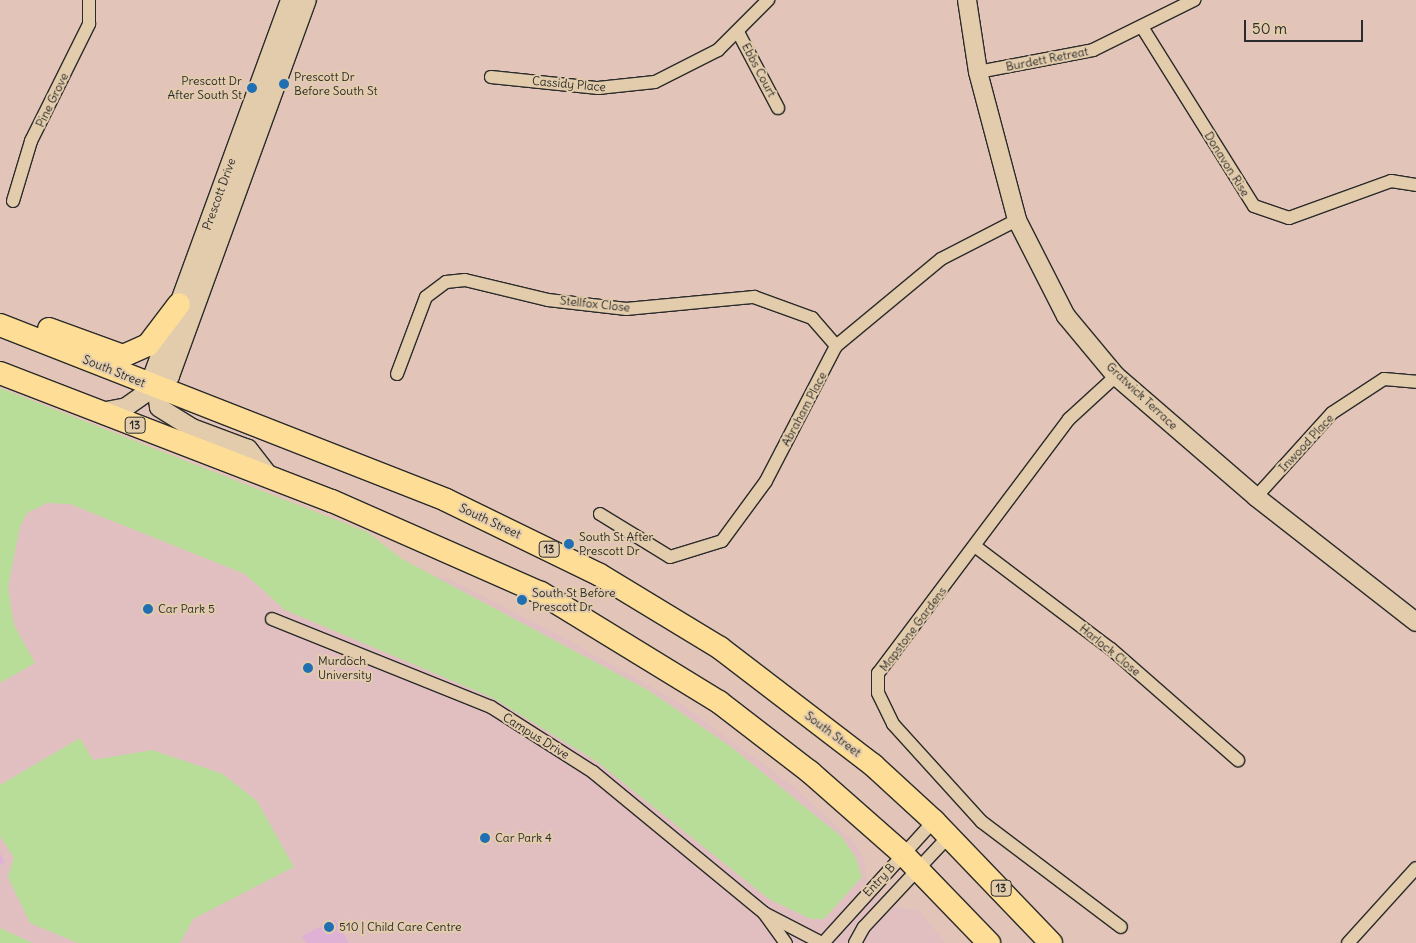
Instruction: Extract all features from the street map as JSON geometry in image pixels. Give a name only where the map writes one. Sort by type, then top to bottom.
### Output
[{"type":"highway","points":[[1,326],[29,322],[123,356],[148,345],[179,304]]},
{"type":"highway","name":"South Street","points":[[1,326],[446,500],[600,575],[720,648],[873,765],[942,828],[1051,943]]},
{"type":"highway","name":"13","points":[[0,373],[270,477],[485,566],[597,626],[719,702],[810,772],[910,861],[989,943]]},
{"type":"street","name":"Pine Grove","points":[[13,201],[31,141],[89,24],[89,0]]},
{"type":"street","name":"Prescott Drive","points":[[270,477],[248,449],[171,416],[160,407],[154,372],[290,0]]},
{"type":"street","name":"Prescott Drive","points":[[101,412],[126,407],[156,388],[170,376],[307,0]]},
{"type":"street","name":"Cassidy Place","points":[[491,77],[598,88],[634,86],[700,62],[738,32],[768,0]]},
{"type":"street","name":"Gratwick Terrace","points":[[967,0],[978,72],[1017,220],[1066,316],[1116,376],[1256,497],[1416,622]]},
{"type":"street","name":"Burdett Retreat","points":[[978,72],[1094,50],[1142,28],[1194,0]]},
{"type":"street","name":"Donavon Rise","points":[[1142,28],[1254,206],[1289,218],[1391,181],[1416,185]]},
{"type":"street","name":"Ebbs Court","points":[[738,32],[778,108]]},
{"type":"street","name":"Abraham Place","points":[[600,514],[670,557],[722,541],[766,482],[836,346],[941,259],[1017,220]]},
{"type":"street","name":"Stellfox Close","points":[[397,374],[426,297],[446,282],[456,281],[626,309],[754,297],[812,318],[836,346]]},
{"type":"street","points":[[175,364],[188,400]]},
{"type":"street","name":"Mapstone Gardens","points":[[1116,376],[1069,419],[976,547],[878,673],[878,694],[894,724],[982,822],[1121,927]]},
{"type":"street","name":"Inwood Place","points":[[1256,497],[1332,413],[1384,379],[1416,382]]},
{"type":"street","name":"Harlock Close","points":[[976,547],[1111,649],[1238,760]]},
{"type":"street","name":"Campus Drive","points":[[272,619],[491,707],[593,772],[764,913],[822,942]]},
{"type":"street","name":"Entry B","points":[[822,942],[910,861],[942,828]]},
{"type":"street","name":"Entry B","points":[[855,943],[910,861],[942,828]]},
{"type":"street","points":[[1348,943],[1416,868]]},
{"type":"street","name":"Campus Drive","points":[[764,913],[786,943]]},
{"type":"shaded area","name":"Murdoch University","points":[[0,419],[393,583],[445,577],[555,633],[678,702],[793,786],[855,843],[863,856],[867,883],[891,906],[919,911],[946,943],[0,943]]},
{"type":"green space","points":[[0,388],[367,532],[402,559],[648,690],[730,746],[842,837],[856,858],[862,877],[824,919],[811,919],[769,899],[596,761],[493,698],[285,610],[245,574],[70,504],[47,503],[27,513],[20,527],[8,587],[14,625],[35,663],[0,683]]},
{"type":"green space","points":[[80,738],[93,760],[152,750],[223,774],[257,801],[294,867],[193,919],[180,943],[78,943],[30,923],[8,877],[14,858],[0,836],[0,785]]},
{"type":"green space","points":[[0,928],[33,943],[0,943]]},
{"type":"building","points":[[0,853],[5,862],[0,865]]},
{"type":"building","name":"510 | Child Care Centre","points":[[335,919],[349,943],[306,943],[302,936]]},
{"type":"place","name":"Prescott Dr Before South St","points":[[284,84]]},
{"type":"place","name":"Prescott Dr After South St","points":[[252,88]]},
{"type":"place","name":"South St After Prescott Dr","points":[[569,544]]},
{"type":"place","name":"South St Before Prescott Dr","points":[[522,600]]},
{"type":"place","name":"Car Park 5","points":[[148,609]]},
{"type":"place","name":"Murdoch University","points":[[308,668]]},
{"type":"place","name":"Car Park 4","points":[[485,838]]},
{"type":"place","name":"510 | Child Care Centre","points":[[329,927]]}]
